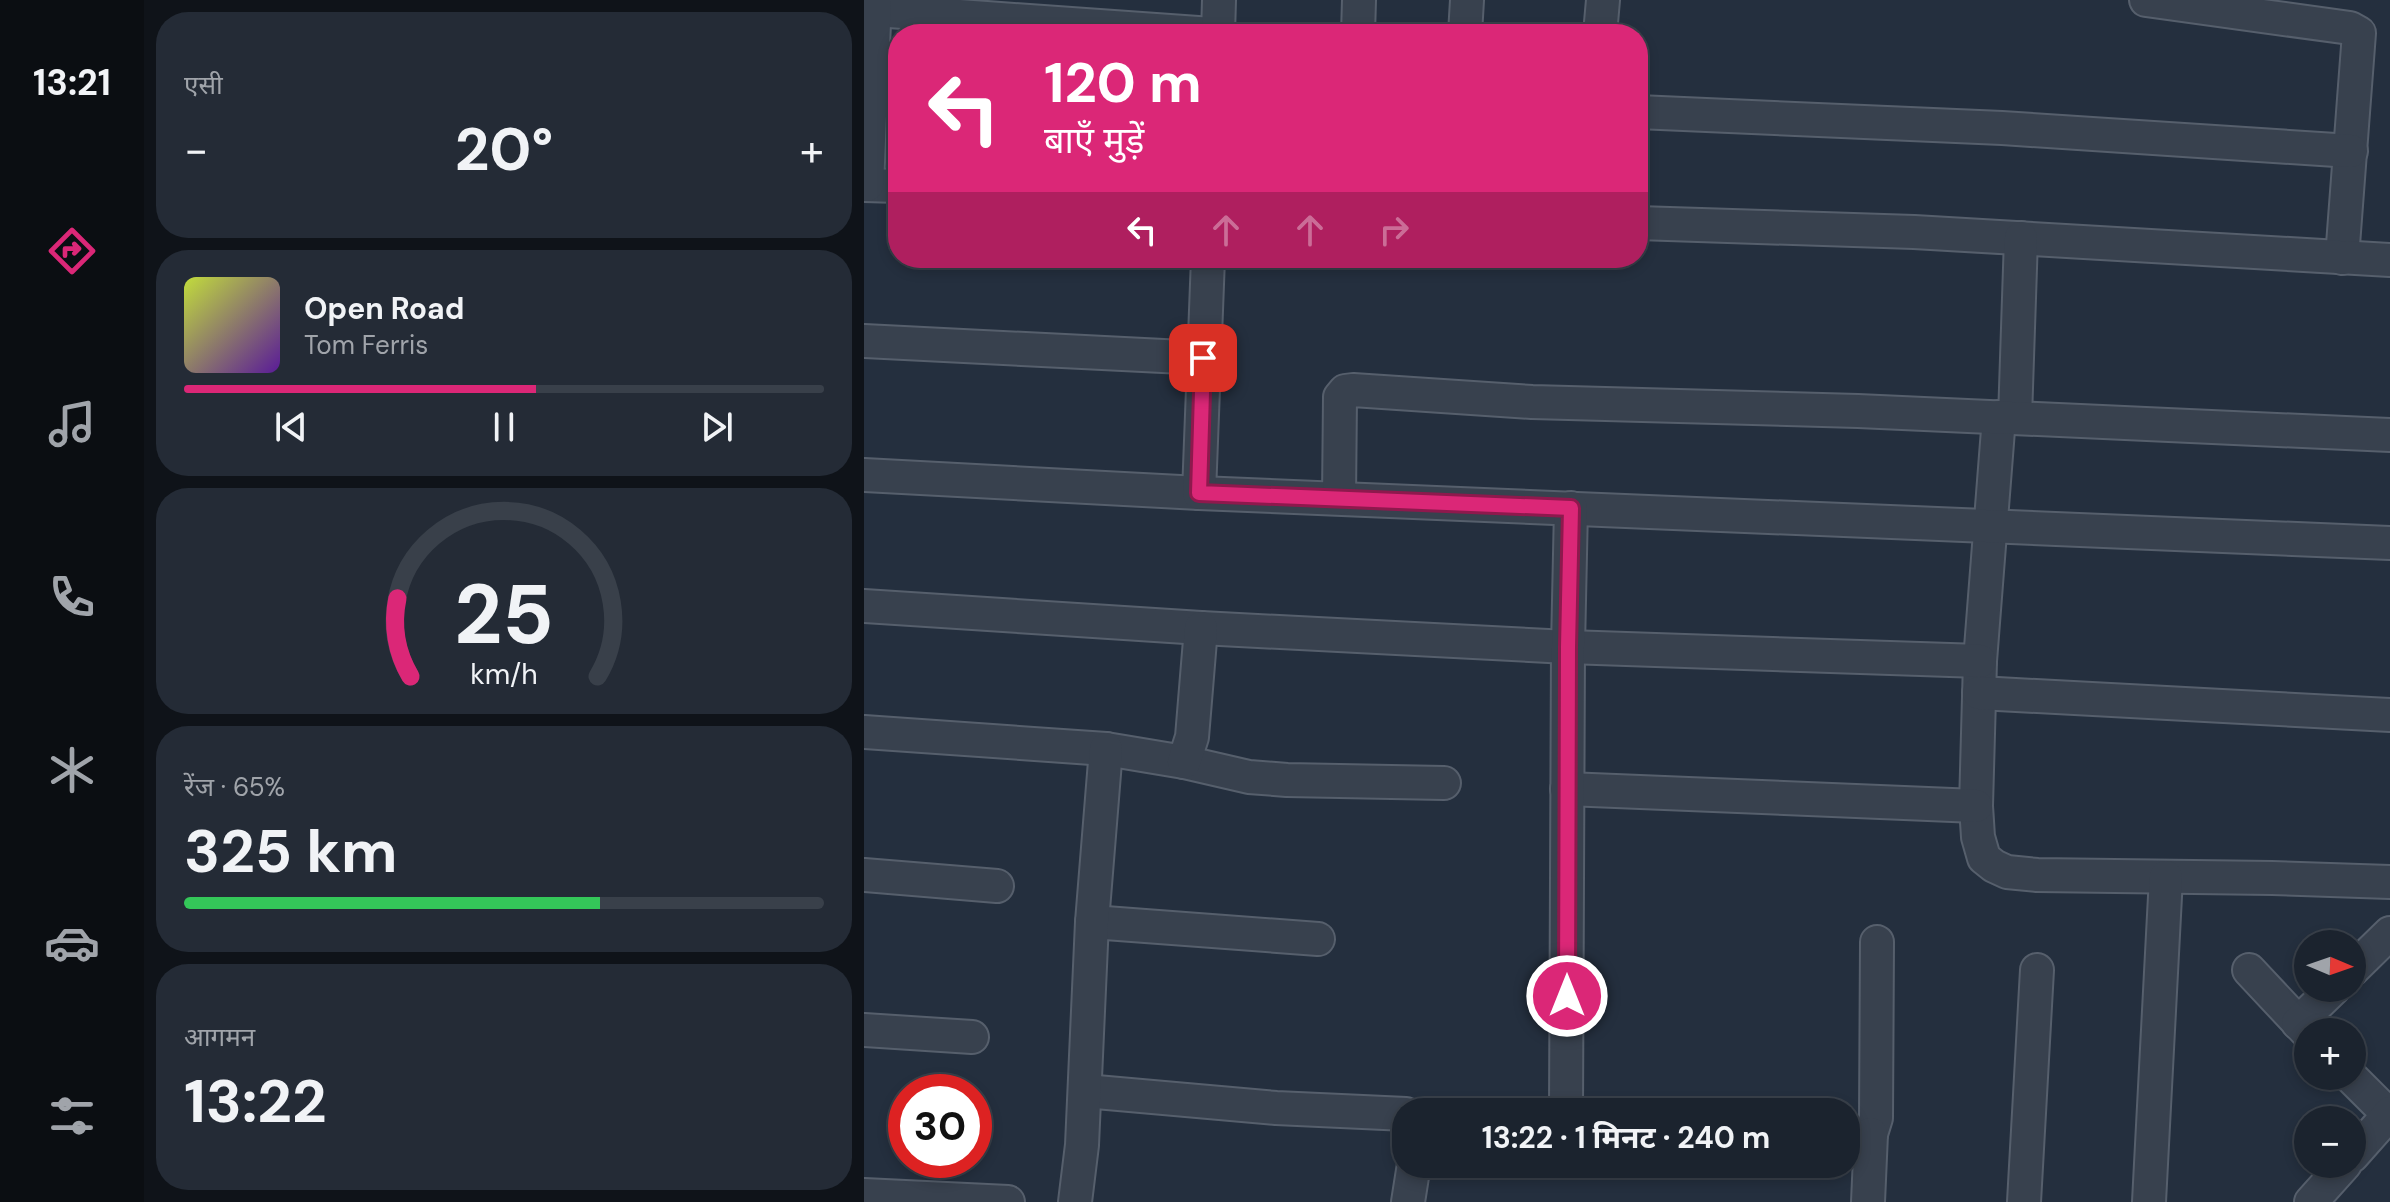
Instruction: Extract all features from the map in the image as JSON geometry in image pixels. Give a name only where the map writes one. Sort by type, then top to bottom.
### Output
[{"type":"street","points":[[1216,24],[1219,0]]},
{"type":"street","points":[[1358,24],[1359,0]]},
{"type":"street","points":[[1466,24],[1467,0]]},
{"type":"street","points":[[1601,24],[1603,0]]},
{"type":"street","points":[[2146,0],[2354,29],[2359,33],[2342,258]]},
{"type":"street","points":[[876,185],[875,5],[1098,24]]},
{"type":"street","points":[[1648,112],[2002,128],[2351,151]]},
{"type":"street","points":[[1648,223],[2021,238],[2390,260]]},
{"type":"street","points":[[2021,238],[2007,418],[1991,524],[1980,661],[1976,806],[1978,837],[1984,858],[2007,872],[2037,875],[2390,882]]},
{"type":"street","points":[[1199,493],[1208,268]]},
{"type":"street","points":[[864,341],[1203,358]]},
{"type":"street","points":[[1339,498],[1340,397],[1345,391],[1353,390],[1572,404],[1767,408],[2390,435]]},
{"type":"street","points":[[864,475],[1199,493],[2390,543]]},
{"type":"street","points":[[1566,1098],[1571,508]]},
{"type":"street","points":[[864,606],[1568,647],[1980,661]]},
{"type":"street","points":[[1184,762],[1192,737],[1201,628]]},
{"type":"street","points":[[1979,693],[2390,715]]},
{"type":"street","points":[[864,732],[1106,749],[1234,774],[1287,780],[1444,783]]},
{"type":"street","points":[[1075,1202],[1082,1145],[1092,922],[1106,749]]},
{"type":"street","points":[[1567,789],[1976,806]]},
{"type":"street","points":[[864,875],[997,886]]},
{"type":"street","points":[[2149,1202],[2166,877]]},
{"type":"street","points":[[1092,922],[1318,939]]},
{"type":"street","points":[[2366,956],[2390,933]]},
{"type":"street","points":[[1860,1133],[1876,1118],[1877,942]]},
{"type":"street","points":[[2024,1202],[2037,970]]},
{"type":"street","points":[[2249,970],[2294,1018]]},
{"type":"street","points":[[2311,1018],[2323,1002]]},
{"type":"street","points":[[864,1030],[972,1037]]},
{"type":"street","points":[[2364,1090],[2389,1114],[2366,1140]]},
{"type":"street","points":[[1085,1091],[1276,1108],[1392,1113]]},
{"type":"street","points":[[1860,1148],[1868,1202]]},
{"type":"street","points":[[1408,1202],[1412,1178]]},
{"type":"street","points":[[2311,1202],[2332,1178]]},
{"type":"street","points":[[882,1198],[1008,1202]]},
{"type":"route","points":[[1203,358],[1199,493],[1571,508],[1567,996]]}]
